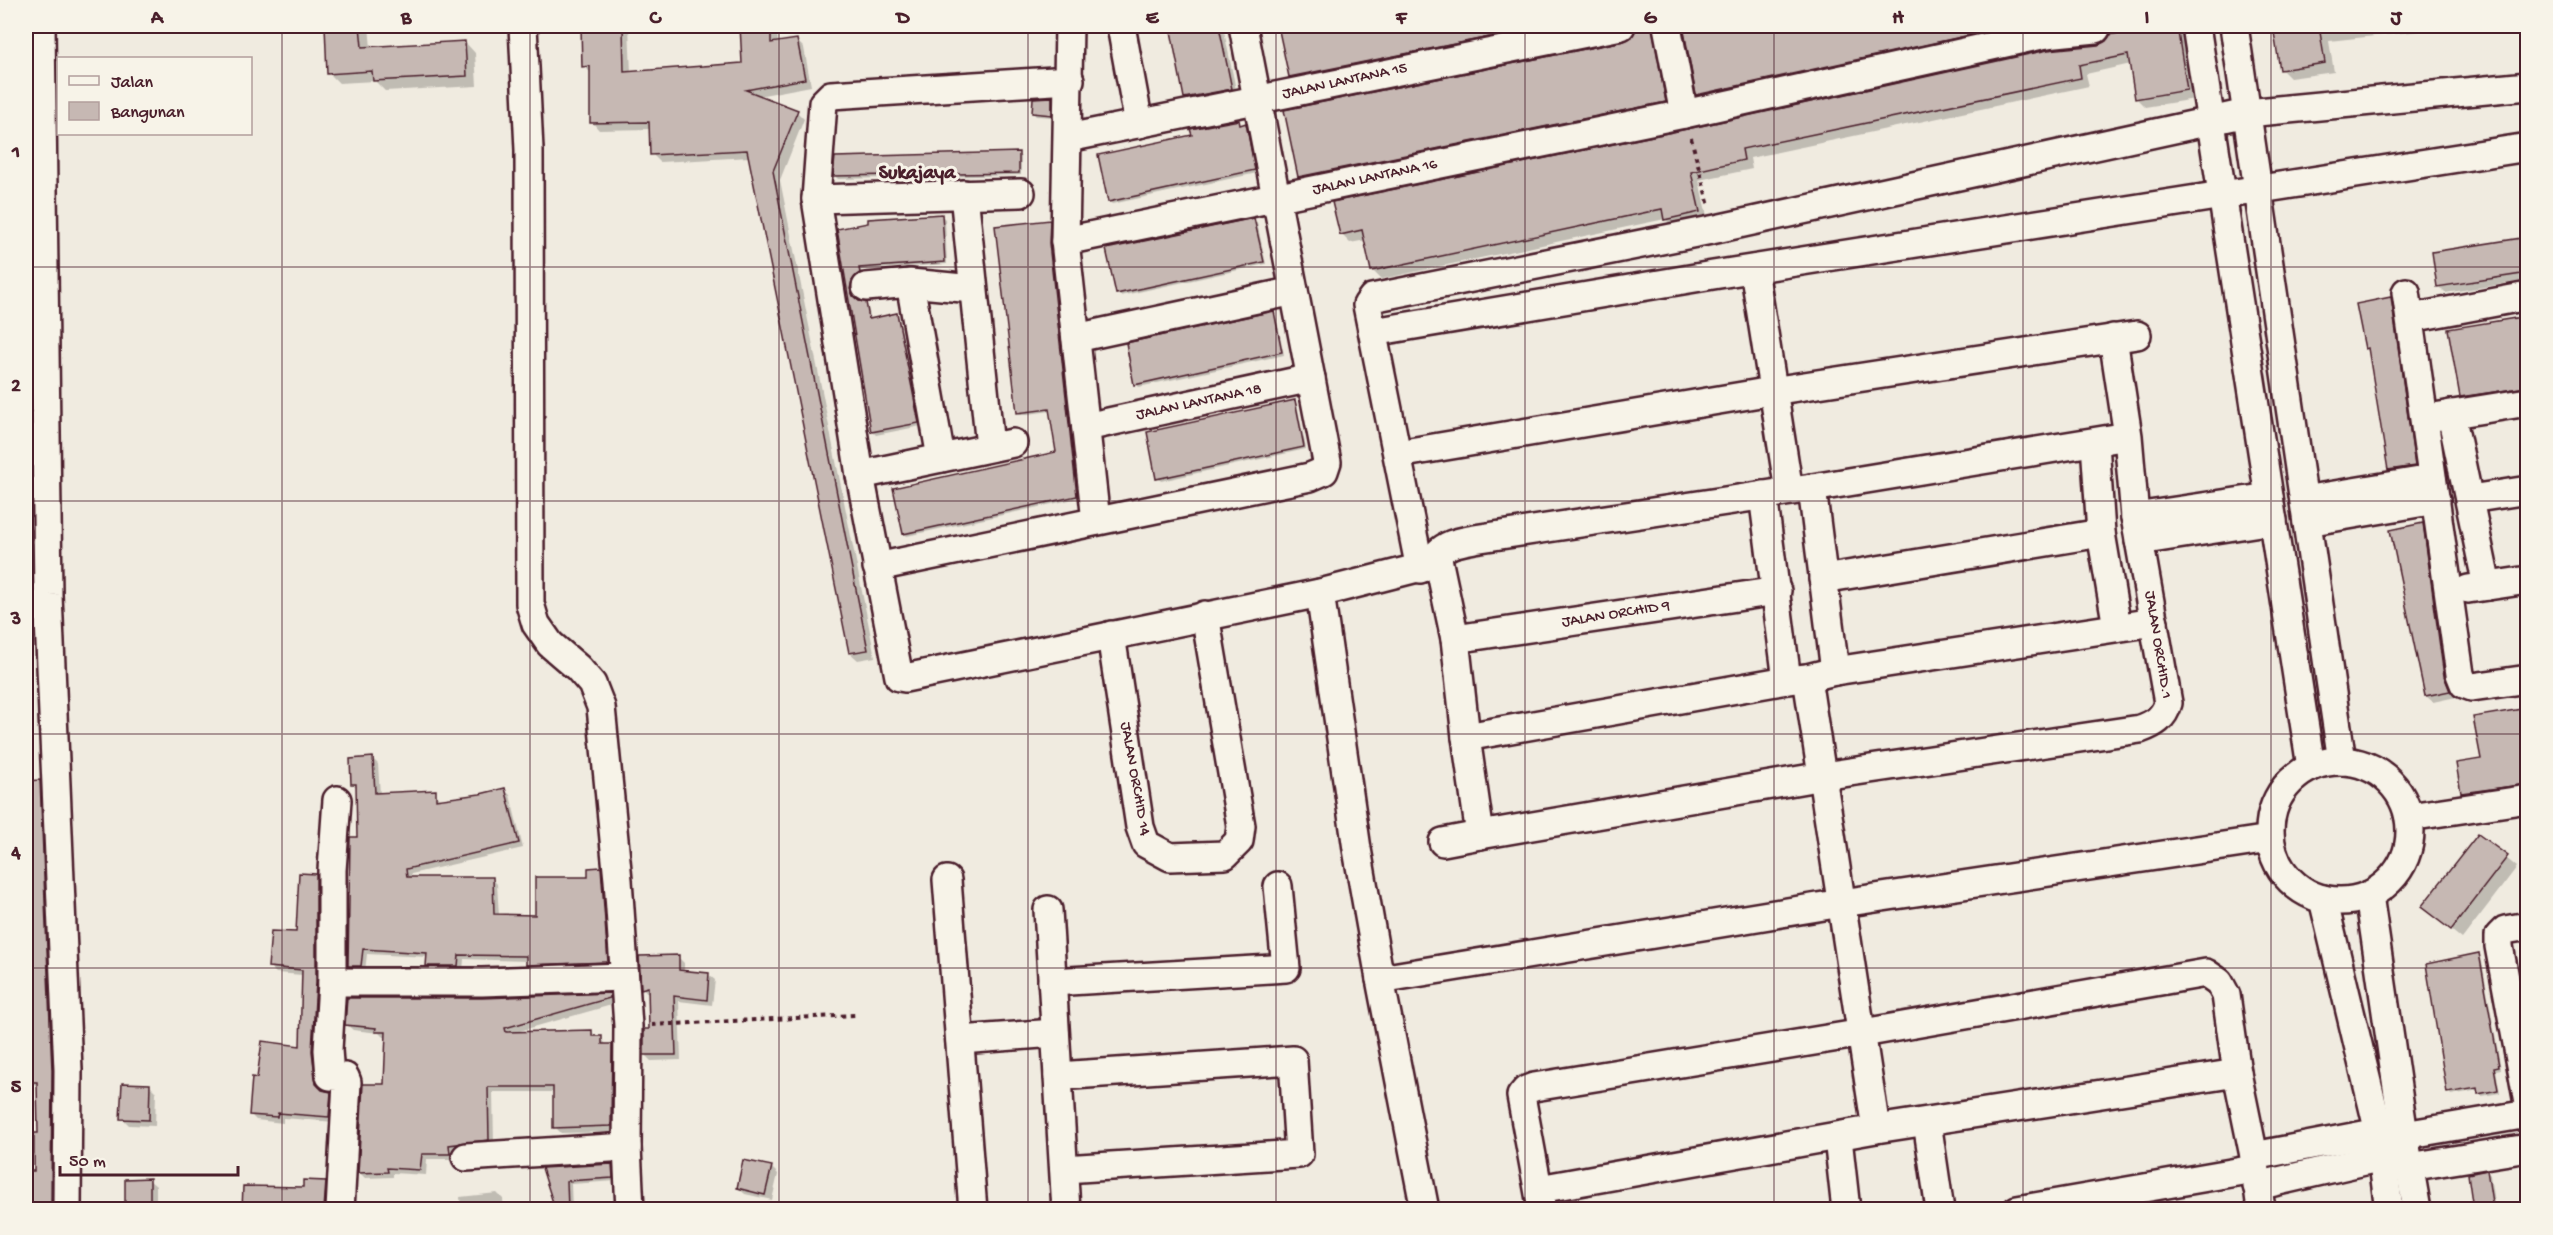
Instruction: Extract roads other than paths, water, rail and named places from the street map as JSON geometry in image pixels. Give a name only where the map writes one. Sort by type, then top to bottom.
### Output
[{"type":"street","points":[[41,26],[48,595],[68,1070],[67,1209]]},
{"type":"street","points":[[523,26],[529,162],[530,604],[536,624],[550,645],[578,668],[592,684],[601,707],[618,880],[628,1026],[627,1147],[630,1209]]},
{"type":"street","points":[[1069,26],[1070,80],[1065,242],[1096,521]]},
{"type":"street","points":[[1121,26],[1139,124]]},
{"type":"street","points":[[877,567],[1318,475],[1324,471],[1327,462],[1242,26]]},
{"type":"street","name":"JALAN LANTANA 15","points":[[1068,138],[1621,26]]},
{"type":"street","points":[[1667,26],[1684,114]]},
{"type":"street","points":[[2196,26],[2311,767]]},
{"type":"street","points":[[2234,26],[2342,760]]},
{"type":"street","name":"JALAN LANTANA 16","points":[[1065,242],[1684,114],[2045,30],[2096,29]]},
{"type":"street","points":[[1070,80],[831,95],[823,103],[816,199],[860,475],[897,674],[901,679],[1320,593],[1429,566],[1437,554],[1451,543],[2128,436]]},
{"type":"street","points":[[1480,835],[1455,639],[1429,566],[1398,454],[1368,301],[1377,296],[1716,229],[2247,113],[2528,86]]},
{"type":"street","points":[[1373,332],[1754,269],[2528,147]]},
{"type":"street","points":[[816,199],[1020,193]]},
{"type":"street","points":[[860,475],[1001,445],[972,289],[964,194]]},
{"type":"street","points":[[1754,269],[1788,491],[1823,579],[1835,671]]},
{"type":"street","points":[[866,287],[910,283],[972,289]]},
{"type":"street","points":[[910,283],[941,458]]},
{"type":"street","points":[[1076,338],[1294,291]]},
{"type":"street","points":[[2406,292],[2460,674],[2464,684],[2472,687],[2528,679]]},
{"type":"street","points":[[2411,318],[2528,296]]},
{"type":"street","name":"JALAN ORCHID.1","points":[[1443,842],[1823,776],[2140,729],[2152,725],[2165,713],[2168,703],[2137,529],[2128,436],[2125,336],[1772,391]]},
{"type":"street","name":"JALAN LANTANA 18","points":[[1086,427],[1311,378]]},
{"type":"street","points":[[1398,454],[1772,391]]},
{"type":"street","points":[[2423,418],[2528,402]]},
{"type":"street","points":[[2451,414],[2487,586]]},
{"type":"street","points":[[2095,443],[2101,533],[2117,627]]},
{"type":"street","points":[[2306,511],[2434,489]]},
{"type":"street","points":[[2470,499],[2528,490]]},
{"type":"street","points":[[1788,491],[1777,591],[1797,679],[1823,776],[1876,1129]]},
{"type":"street","points":[[2137,529],[2271,509]]},
{"type":"street","points":[[1823,579],[2101,533]]},
{"type":"street","points":[[2449,592],[2528,580]]},
{"type":"street","name":"JALAN ORCHID 9","points":[[1455,639],[1777,591]]},
{"type":"street","points":[[1320,593],[1357,849],[1425,1209]]},
{"type":"street","name":"JALAN ORCHID 14","points":[[1111,635],[1140,827],[1146,844],[1170,857],[1225,855],[1239,841],[1241,826],[1205,615]]},
{"type":"street","points":[[1466,738],[1835,671],[2154,622]]},
{"type":"street","points":[[2342,760],[2373,768],[2386,777],[2401,795],[2409,817],[2411,833],[2403,863],[2389,882],[2369,895],[2338,901],[2322,899],[2307,893],[2293,884],[2282,871],[2274,855],[2270,839],[2273,810],[2279,796],[2299,774],[2311,767],[2342,760]]},
{"type":"street","points":[[2409,817],[2528,799]]},
{"type":"street","points":[[337,800],[332,881],[332,982],[328,1050],[329,1074],[333,1077],[345,1077],[347,1082],[340,1209]]},
{"type":"street","points":[[1380,979],[1842,903],[2270,839]]},
{"type":"street","points":[[947,880],[973,1209]]},
{"type":"street","points":[[1052,982],[1286,968],[1278,885]]},
{"type":"street","points":[[2369,895],[2388,1141],[2389,1209]]},
{"type":"street","points":[[2322,899],[2388,1141],[2409,1167],[2417,1209]]},
{"type":"street","points":[[1048,910],[1066,1209]]},
{"type":"street","points":[[2528,926],[2505,930],[2499,936],[2519,1022],[2528,1103]]},
{"type":"street","points":[[2237,1073],[1876,1129],[1541,1199],[1521,1096],[1534,1086],[1863,1033],[2206,973],[2219,982],[2226,995],[2237,1073],[2257,1180]]},
{"type":"street","points":[[332,982],[482,982],[623,977]]},
{"type":"street","points":[[960,1040],[1055,1033]]},
{"type":"street","points":[[1058,1076],[1293,1060],[1299,1154],[1064,1169]]},
{"type":"street","points":[[2017,1209],[2257,1180],[2388,1141],[2528,1114]]},
{"type":"street","points":[[1927,1122],[1940,1209]]},
{"type":"street","points":[[1838,1138],[1846,1209]]},
{"type":"street","points":[[466,1157],[627,1147]]},
{"type":"street","points":[[2409,1167],[2528,1148]]},
{"type":"district","name":"Sukajaya","points":[[917,174]]}]
